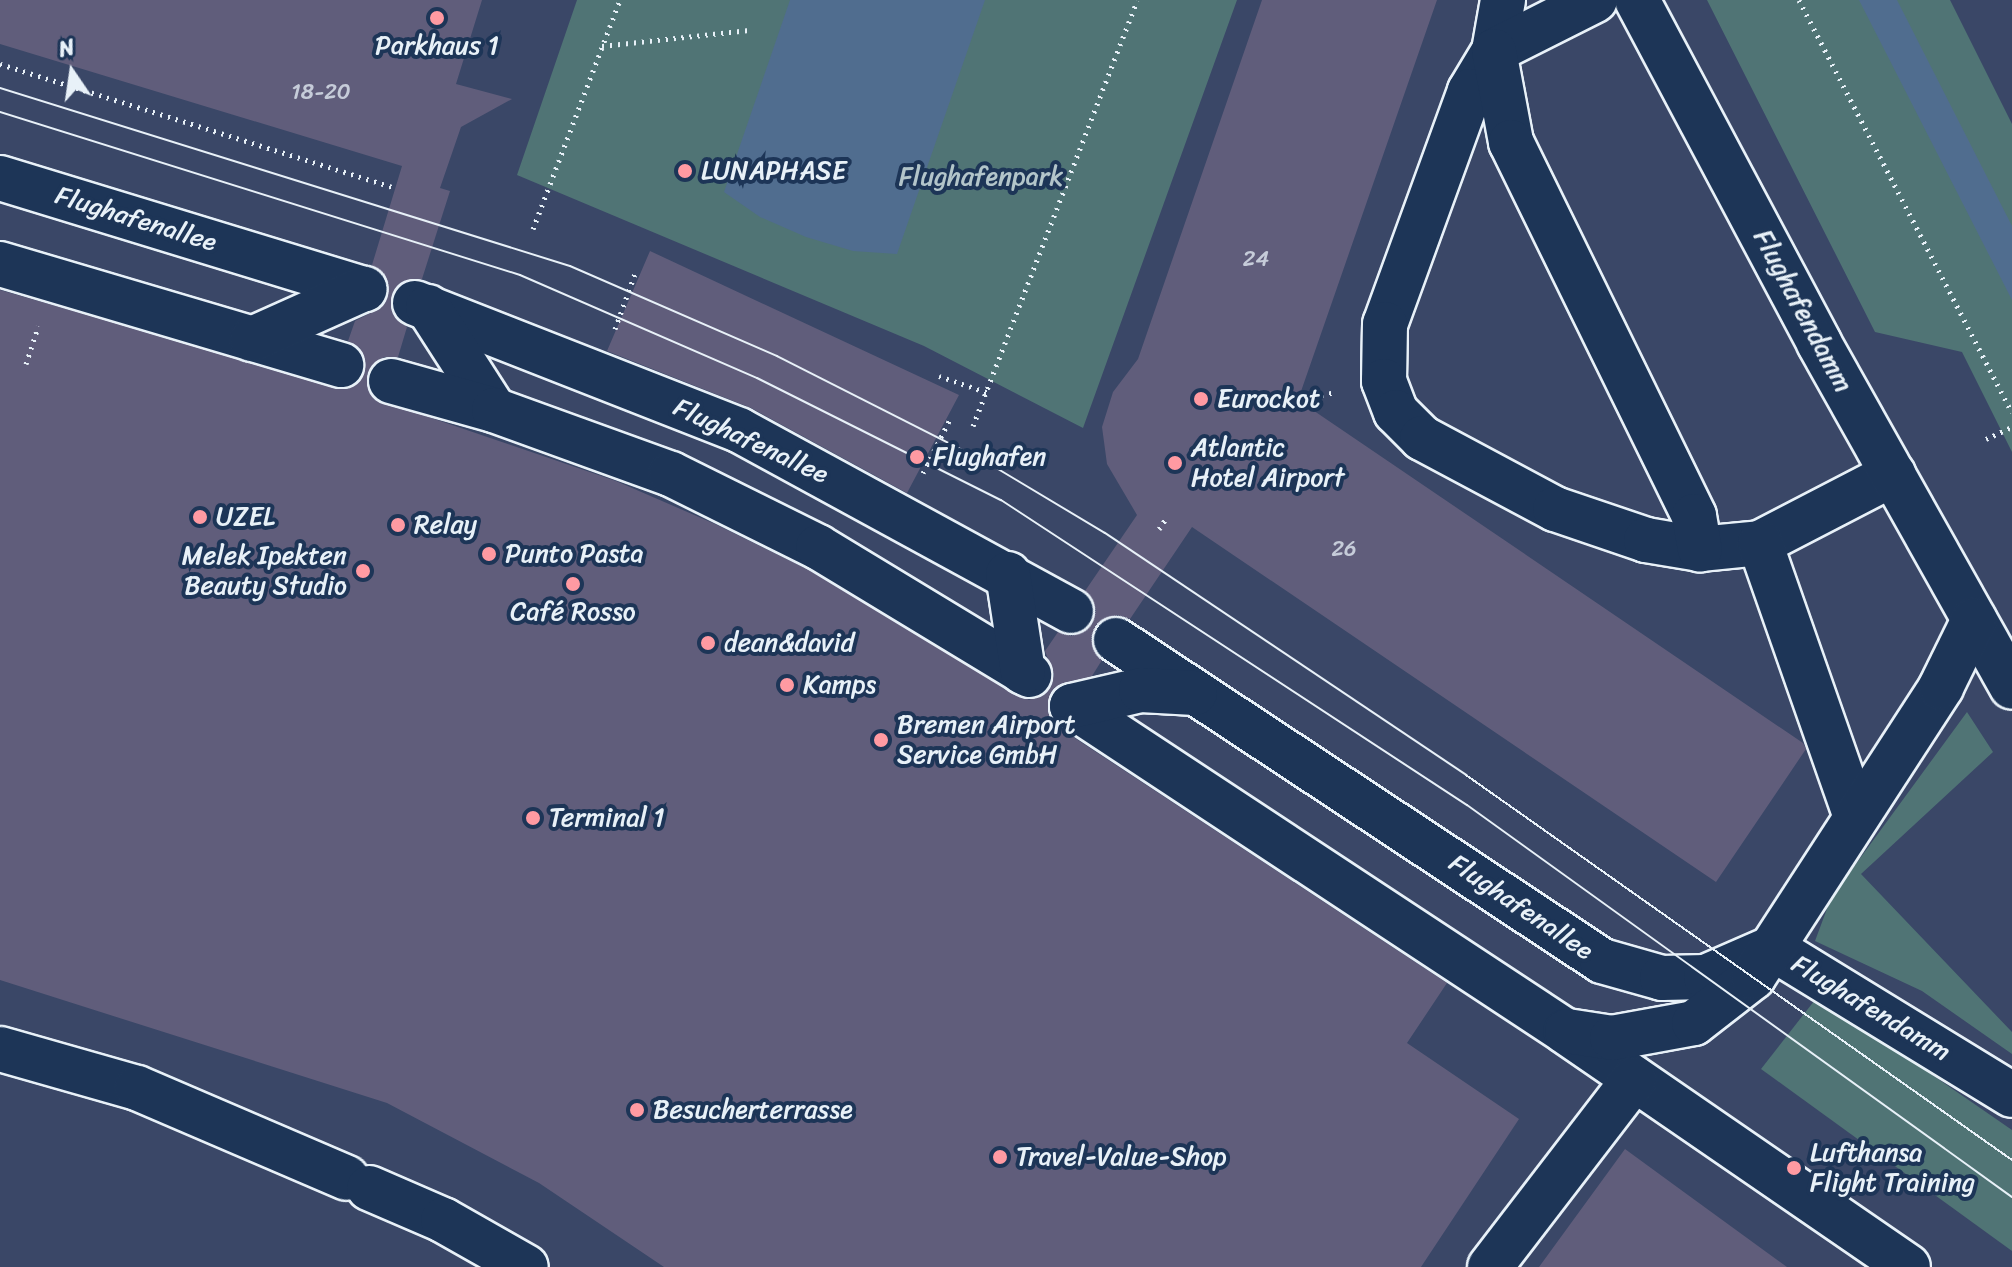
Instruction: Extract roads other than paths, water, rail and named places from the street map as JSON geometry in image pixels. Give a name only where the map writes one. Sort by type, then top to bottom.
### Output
[{"type":"street","points":[[1503,0],[1494,51],[1511,142],[1694,516],[1700,549]]},
{"type":"street","points":[[1595,0],[1494,51],[1470,91],[1385,324],[1384,381],[1396,412],[1422,438],[1555,509],[1646,540],[1700,549],[1760,543],[1893,474]]},
{"type":"street","name":"Flughafendamm","points":[[1637,0],[2012,687]]},
{"type":"street","name":"Flughafenallee","points":[[0,178],[364,289],[252,339]]},
{"type":"street","points":[[0,264],[341,365]]},
{"type":"street","name":"Flughafenallee","points":[[494,410],[421,305],[739,430],[1071,611]]},
{"type":"street","points":[[391,381],[494,410],[671,474],[791,533],[1026,674],[1008,574]]},
{"type":"street","points":[[1760,543],[1855,815]]},
{"type":"street","name":"Flughafendamm","points":[[1974,620],[1941,687],[1855,815],[1772,948],[2012,1095]]},
{"type":"street","name":"Flughafenallee","points":[[1116,640],[1602,961],[1662,978],[1706,977],[1772,948]]},
{"type":"street","points":[[1199,693],[1141,690],[1072,706],[1565,1031],[1908,1267]]},
{"type":"street","points":[[1565,1031],[1612,1038],[1694,1023],[1732,998],[1772,948]]},
{"type":"street","points":[[0,1049],[137,1088],[443,1220],[526,1267]]},
{"type":"street","points":[[1490,1267],[1634,1079]]},
{"type":"tram line","points":[[0,88],[570,266],[777,356],[988,463],[1105,533],[1466,775],[2012,1160]]},
{"type":"tram line","points":[[0,112],[520,275],[757,378],[1001,500],[1467,805],[2012,1197]]},
{"type":"place","name":"Parkhaus 1","points":[[437,18]]},
{"type":"place","name":"LUNAPHASE","points":[[685,171]]},
{"type":"place","name":"Eurockot","points":[[1201,399]]},
{"type":"place","name":"Flughafen","points":[[917,457]]},
{"type":"place","name":"Atlantic Hotel Airport","points":[[1175,463]]},
{"type":"place","name":"UZEL","points":[[200,517]]},
{"type":"place","name":"Relay","points":[[398,525]]},
{"type":"place","name":"Punto Pasta","points":[[489,554]]},
{"type":"place","name":"Melek Ipekten Beauty Studio","points":[[363,571]]},
{"type":"place","name":"Café Rosso","points":[[573,584]]},
{"type":"place","name":"dean&david","points":[[708,643]]},
{"type":"place","name":"Kamps","points":[[787,685]]},
{"type":"place","name":"Bremen Airport Service GmbH","points":[[881,740]]},
{"type":"place","name":"Terminal 1","points":[[533,818]]},
{"type":"place","name":"Besucherterrasse","points":[[637,1110]]},
{"type":"place","name":"Travel-Value-Shop","points":[[1000,1157]]},
{"type":"place","name":"Lufthansa Flight Training","points":[[1794,1168]]},
{"type":"park label","name":"Flughafenpark","points":[[981,177]]}]
